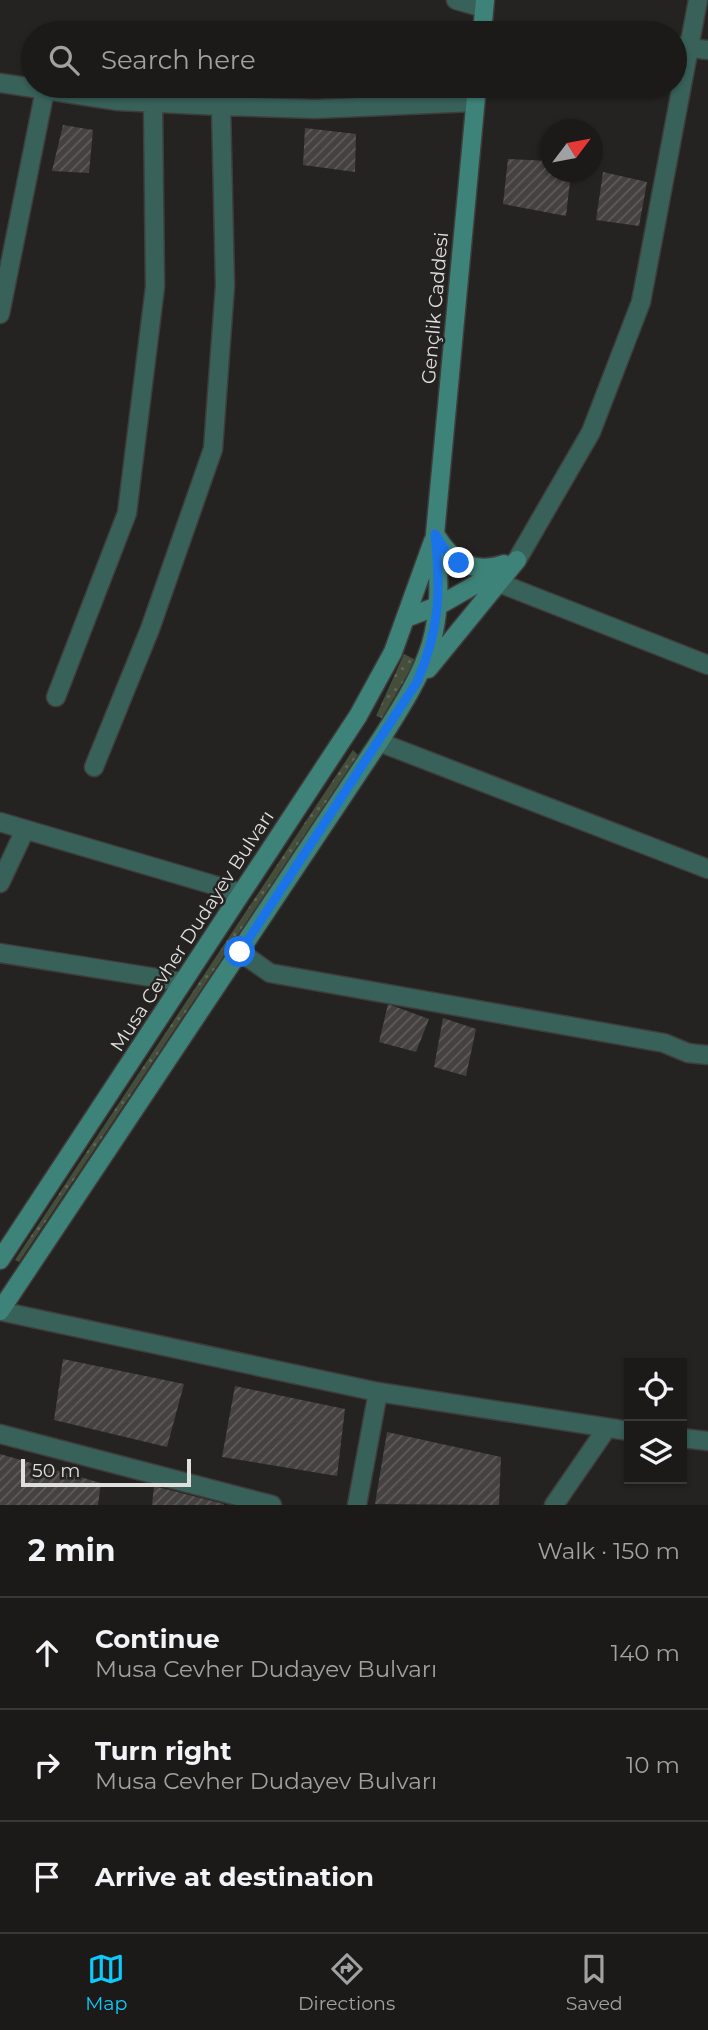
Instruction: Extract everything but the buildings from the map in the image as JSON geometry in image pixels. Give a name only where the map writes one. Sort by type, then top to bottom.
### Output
[{"type":"main road","name":"Gençlik Caddesi","points":[[435,534],[476,98]]},
{"type":"main road","points":[[435,534],[447,553],[459,563],[493,568],[517,560]]},
{"type":"main road","points":[[417,682],[429,654],[440,605],[435,534]]},
{"type":"main road","name":"Musa Cevher Dudayev Bulvarı","points":[[0,1260],[359,716],[393,652],[435,534]]},
{"type":"main road","points":[[0,1311],[417,682],[517,560]]},
{"type":"main road","points":[[406,618],[440,605],[517,560]]},
{"type":"street","points":[[456,0],[485,4]]},
{"type":"street","points":[[687,32],[698,0]]},
{"type":"street","points":[[687,48],[708,50]]},
{"type":"street","points":[[0,83],[21,86]]},
{"type":"street","points":[[0,314],[43,98]]},
{"type":"street","points":[[98,98],[153,103],[315,109],[433,98]]},
{"type":"street","points":[[517,560],[591,432],[641,302],[674,98]]},
{"type":"street","points":[[56,697],[127,513],[155,287],[153,103]]},
{"type":"street","points":[[94,767],[150,629],[213,449],[225,286],[221,106]]},
{"type":"street","points":[[499,583],[708,665]]},
{"type":"street","points":[[379,742],[708,869]]},
{"type":"street","points":[[0,822],[241,893]]},
{"type":"street","points":[[0,883],[25,830]]},
{"type":"street","points":[[240,952],[270,973],[664,1043],[688,1053],[708,1055]]},
{"type":"street","points":[[0,953],[182,982]]},
{"type":"street","points":[[0,1311],[378,1392],[624,1430]]},
{"type":"street","points":[[357,1505],[378,1392]]},
{"type":"street","points":[[554,1505],[607,1428]]},
{"type":"street","points":[[0,1434],[272,1505]]},
{"type":"street","points":[[687,1439],[708,1441]]},
{"type":"green space","points":[[404,654],[416,660],[382,718],[376,716]]},
{"type":"green space","points":[[353,750],[358,755],[19,1262],[15,1260]]},
{"type":"route","points":[[240,952],[417,682],[429,654],[440,605],[435,534],[447,553],[459,563]]}]
